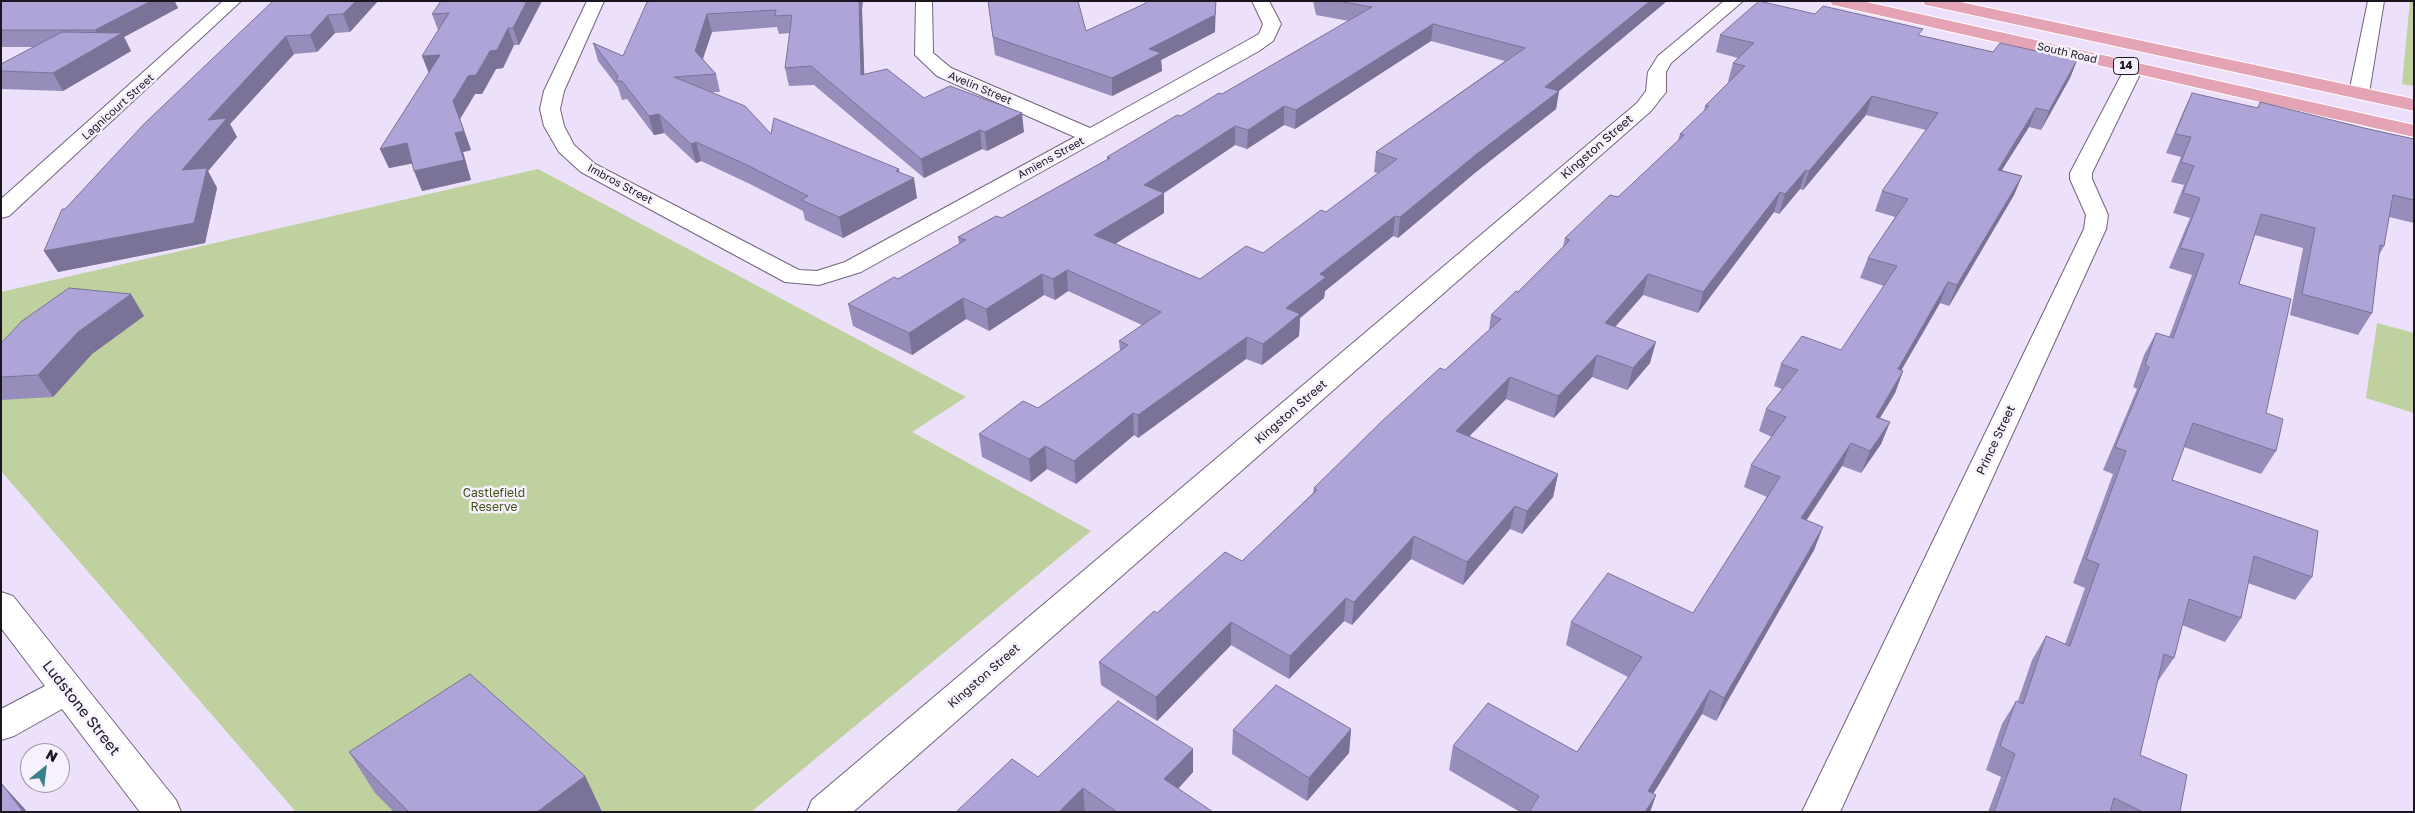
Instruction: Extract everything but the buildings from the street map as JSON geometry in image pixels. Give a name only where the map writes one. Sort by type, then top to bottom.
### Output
[{"type":"main road","name":"South Road","points":[[1838,1],[2414,131]]},
{"type":"main road","name":"South Road","points":[[1930,1],[2414,105]]},
{"type":"street","name":"Lagnicourt Street","points":[[1,211],[233,1]]},
{"type":"street","name":"Imbros Street","points":[[596,1],[554,91],[550,109],[554,126],[566,148],[588,168],[794,276]]},
{"type":"street","name":"Avelin Street","points":[[924,1],[924,54],[944,72],[1091,136]]},
{"type":"street","name":"Amiens Street","points":[[794,276],[819,278],[853,267],[1261,41],[1271,31],[1272,24],[1260,1]]},
{"type":"street","name":"Kingston Street","points":[[826,812],[1644,107],[1656,92],[1657,72],[1664,60],[1736,1]]},
{"type":"street","points":[[2359,93],[2376,1]]},
{"type":"street","name":"Prince Street","points":[[1821,812],[2096,229],[2097,215],[2081,179],[2081,173],[2134,68]]},
{"type":"street","name":"Ludstone Street","points":[[1,604],[162,812]]},
{"type":"street","points":[[1,726],[67,690]]},
{"type":"green space","points":[[2410,1],[2414,1],[2414,86],[2402,84]]},
{"type":"green space","name":"Castlefield Reserve","points":[[538,169],[966,397],[912,432],[1091,531],[751,812],[296,812],[1,471],[1,292]]},
{"type":"green space","points":[[2377,323],[2414,333],[2414,413],[2366,398]]}]
